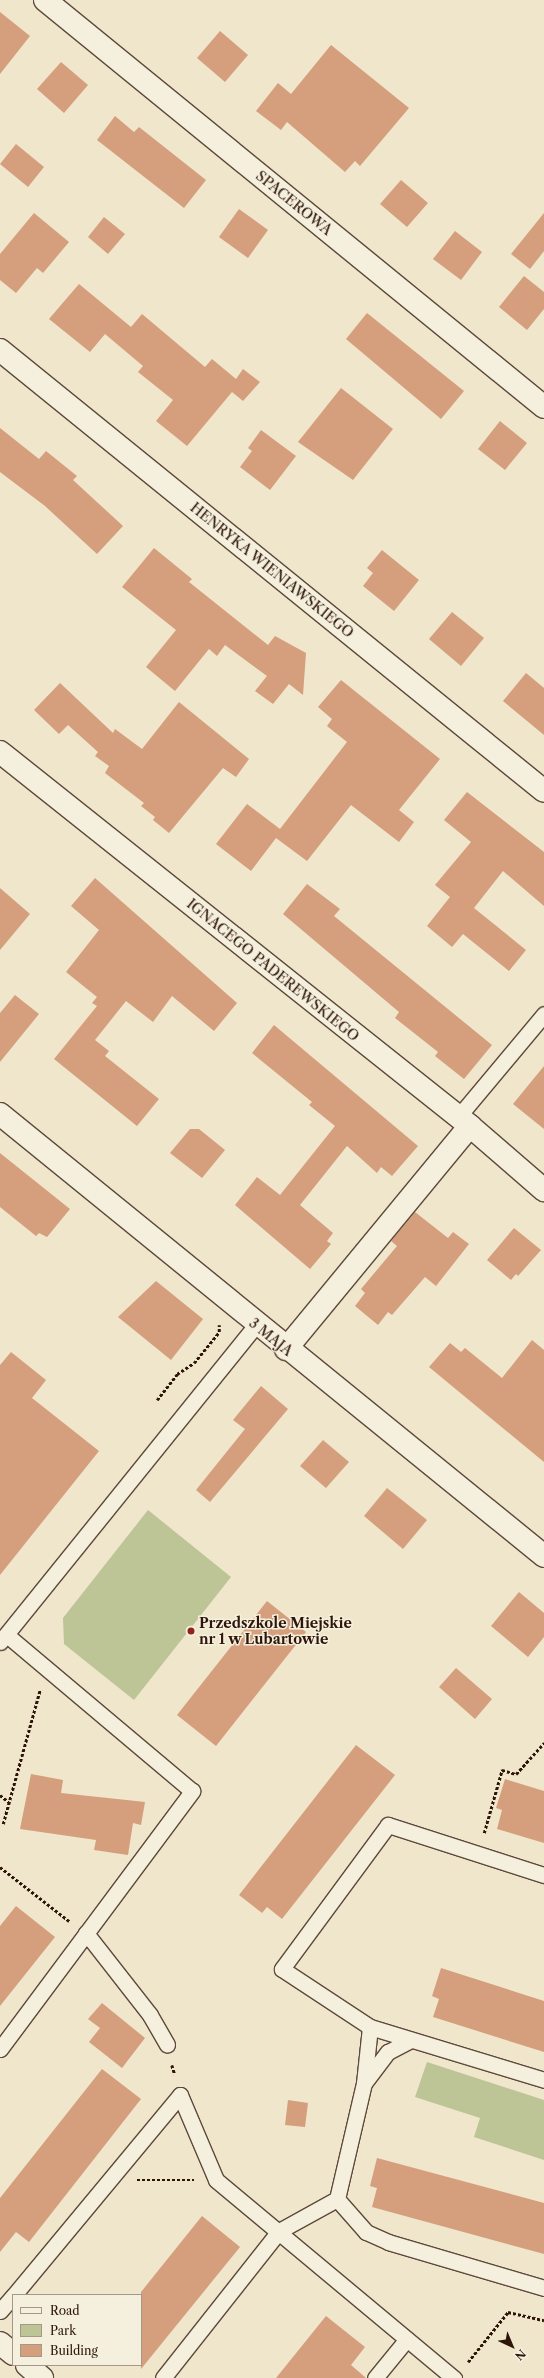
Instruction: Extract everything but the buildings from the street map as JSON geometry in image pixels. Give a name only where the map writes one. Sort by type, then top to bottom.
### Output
[{"type":"street","name":"SPACEROWA","points":[[45,0],[544,406]]},
{"type":"street","name":"HENRYKA WIENIAWSKIEGO","points":[[0,350],[544,791]]},
{"type":"street","name":"IGNACEGO PADEREWSKIEGO","points":[[0,752],[464,1122],[544,1190]]},
{"type":"street","name":"3 MAJA","points":[[0,1114],[256,1325],[544,1556]]},
{"type":"street","points":[[286,1349],[464,1122]]},
{"type":"street","points":[[0,2343],[12,2353]]},
{"type":"street","points":[[28,2366],[42,2378]]},
{"type":"lane","points":[[464,1122],[544,1014]]},
{"type":"lane","points":[[0,2048],[192,1791],[46,1668],[4,1639],[256,1325]]},
{"type":"lane","points":[[544,1875],[388,1825],[282,1968],[370,2027],[544,2080]]},
{"type":"lane","points":[[86,1933],[150,2015],[167,2044]]},
{"type":"lane","points":[[163,2378],[279,2231],[337,2200],[364,2083],[370,2027]]},
{"type":"lane","points":[[364,2083],[388,2052],[411,2040]]},
{"type":"lane","points":[[14,2294],[180,2095],[216,2180],[454,2378]]},
{"type":"lane","points":[[337,2200],[366,2232],[388,2242],[544,2288]]},
{"type":"lane","points":[[0,2311],[12,2296]]},
{"type":"lane","points":[[375,2378],[407,2339]]},
{"type":"path","points":[[157,1400],[219,1332],[219,1318]]},
{"type":"path","points":[[3,1824],[46,1668]]},
{"type":"path","points":[[478,1854],[502,1770],[516,1774],[543,1745]]},
{"type":"path","points":[[0,1801],[1,1796],[9,1802]]},
{"type":"path","points":[[0,1867],[86,1933]]},
{"type":"path","points":[[167,2044],[180,2095]]},
{"type":"path","points":[[109,2180],[216,2180]]},
{"type":"path","points":[[464,2366],[508,2312],[544,2320]]},
{"type":"green space","points":[[148,1510],[231,1577],[134,1700],[64,1644],[63,1618]]},
{"type":"green space","points":[[427,2062],[544,2100],[544,2160],[474,2137],[480,2118],[415,2097]]},
{"type":"place","name":"Przedszkole Miejskie nr 1 w Lubartowie","points":[[191,1631]]}]
